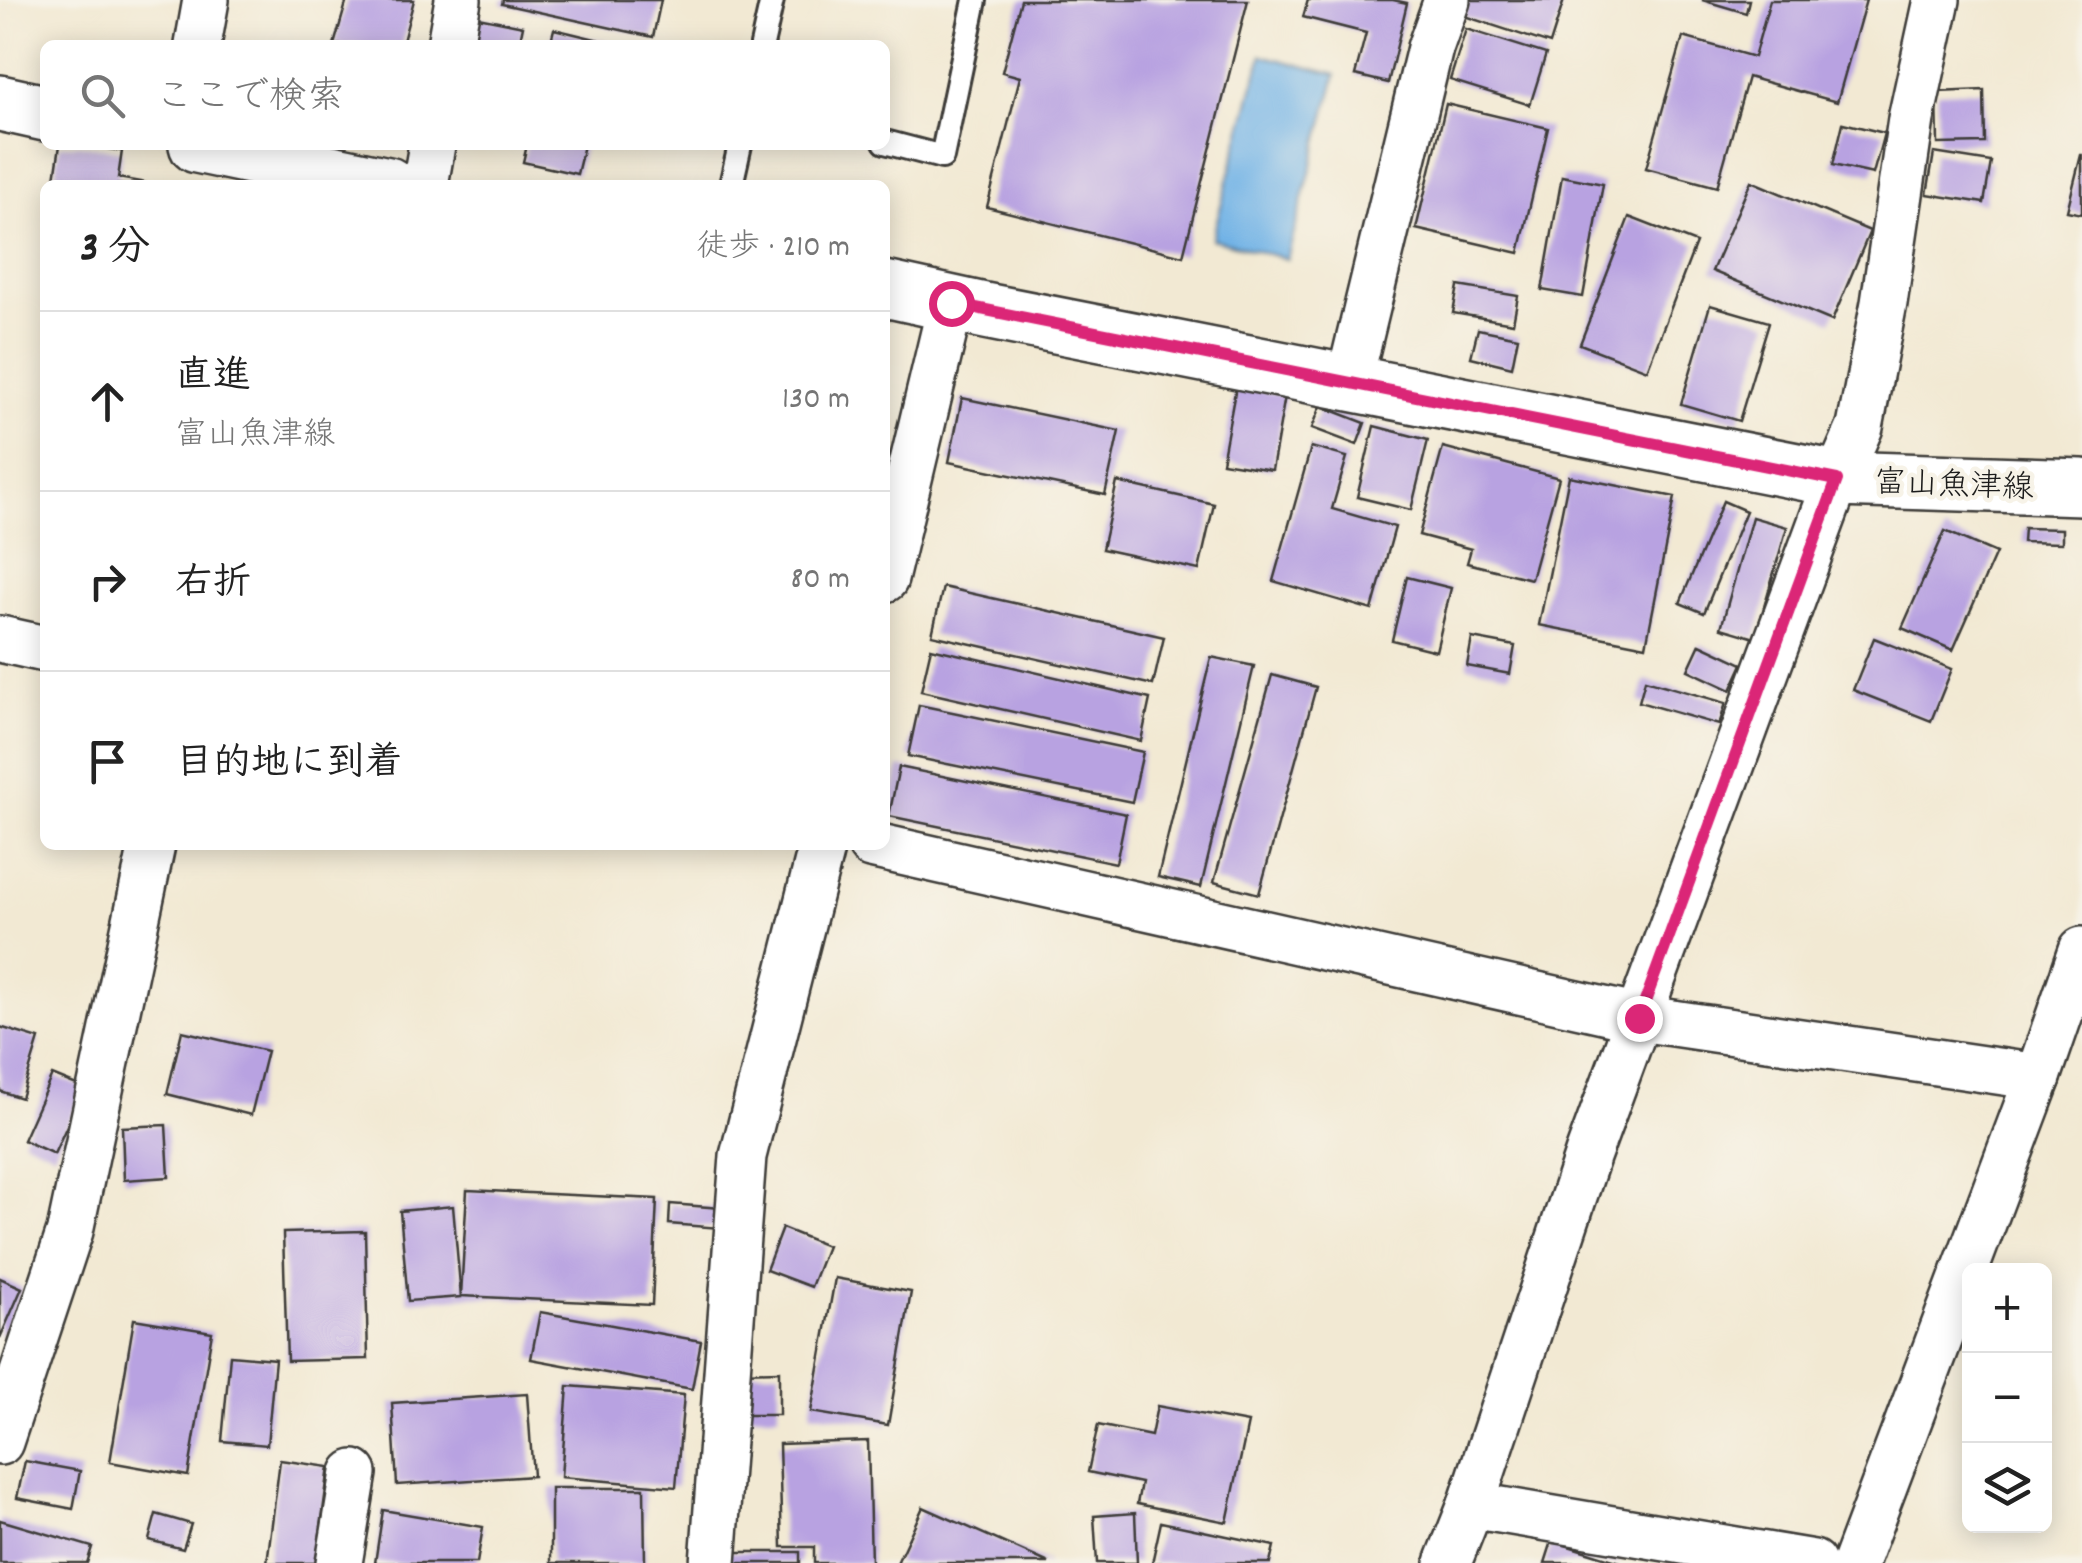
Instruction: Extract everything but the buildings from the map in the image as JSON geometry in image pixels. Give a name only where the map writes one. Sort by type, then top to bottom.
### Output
[{"type":"main road","points":[[0,103],[40,112]]},
{"type":"main road","points":[[214,150],[293,175],[340,180]]},
{"type":"main road","name":"富山魚津線","points":[[890,290],[1837,480],[2082,487]]},
{"type":"street","points":[[199,40],[206,0]]},
{"type":"street","points":[[451,40],[458,0]]},
{"type":"street","points":[[1349,382],[1430,48],[1447,0]]},
{"type":"street","points":[[1448,1563],[1588,1154],[1860,427],[1884,303],[1911,119],[1937,0]]},
{"type":"street","points":[[425,180],[431,150]]},
{"type":"street","points":[[890,558],[951,303]]},
{"type":"street","points":[[0,639],[40,648]]},
{"type":"street","points":[[890,849],[1639,1018],[2038,1077]]},
{"type":"street","points":[[0,1442],[70,1231],[151,850]]},
{"type":"street","points":[[714,1563],[743,1156],[821,850]]},
{"type":"street","points":[[1855,1563],[2082,950]]},
{"type":"street","points":[[339,1563],[354,1473]]},
{"type":"street","points":[[1471,1505],[1813,1563]]},
{"type":"lane","points":[[763,40],[772,0]]},
{"type":"lane","points":[[890,143],[942,157],[975,0]]},
{"type":"lane","points":[[733,180],[739,150]]},
{"type":"water","points":[[1262,55],[1336,75],[1287,259],[1212,239]]},
{"type":"route","points":[[951,303],[1837,480],[1639,1018]]}]
